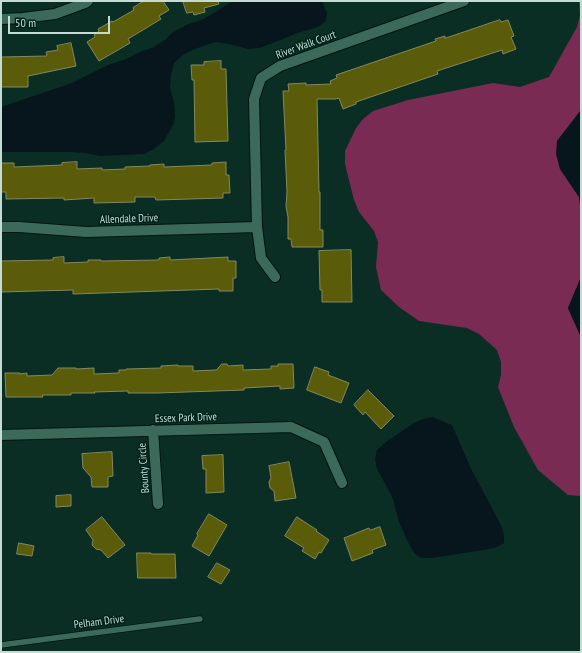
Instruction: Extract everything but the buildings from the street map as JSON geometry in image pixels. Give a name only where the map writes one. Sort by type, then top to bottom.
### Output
[{"type":"street","points":[[1,19],[55,14],[88,1]]},
{"type":"street","name":"River Walk Court","points":[[275,277],[261,258],[257,227],[254,99],[261,78],[280,66],[464,1]]},
{"type":"street","name":"Allendale Drive","points":[[1,227],[86,232],[257,227]]},
{"type":"street","name":"Essex Park Drive","points":[[1,435],[291,427],[324,442],[342,484]]},
{"type":"street","name":"Bounty Circle","points":[[153,430],[158,504]]},
{"type":"lane","name":"Pelham Drive","points":[[1,645],[200,619]]},
{"type":"shaded area","points":[[233,1],[322,1],[327,13],[326,21],[318,27],[297,33],[259,48],[248,49],[215,42],[192,50],[183,55],[174,63],[171,74],[170,88],[174,102],[174,123],[164,141],[154,149],[144,154],[100,156],[71,152],[1,152],[1,107],[72,83],[108,65],[152,48],[165,40],[172,33],[186,25],[204,19]]},
{"type":"shaded area","points":[[579,1],[581,1],[581,110],[557,141],[560,169],[579,197],[581,211],[581,277],[568,308],[581,336],[581,496],[568,495],[538,470],[514,427],[498,387],[501,375],[501,362],[497,350],[479,334],[467,328],[419,321],[399,307],[381,290],[376,267],[378,242],[374,231],[359,212],[354,200],[345,164],[345,151],[356,128],[363,119],[373,111],[408,100],[493,83],[520,87],[549,77],[577,27],[580,15]]},
{"type":"shaded area","points":[[581,110],[581,211],[579,197],[560,169],[556,154],[557,141]]},
{"type":"shaded area","points":[[581,277],[581,336],[568,308]]},
{"type":"shaded area","points":[[432,417],[452,425],[472,471],[502,527],[504,543],[497,547],[432,558],[421,558],[415,554],[408,542],[399,522],[393,499],[377,469],[375,459],[377,450],[386,442],[414,423]]}]
